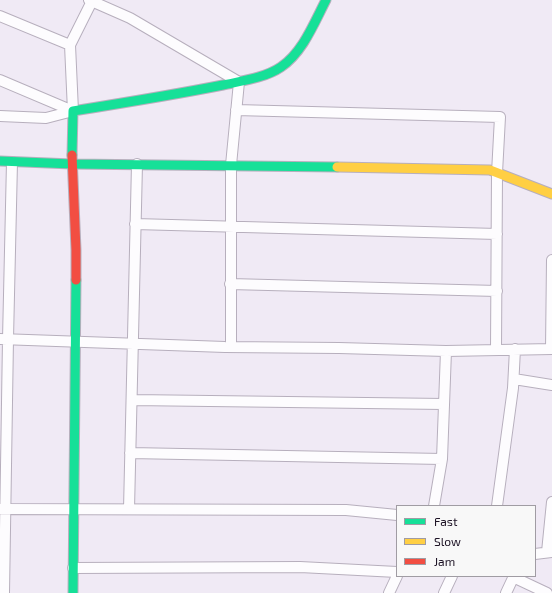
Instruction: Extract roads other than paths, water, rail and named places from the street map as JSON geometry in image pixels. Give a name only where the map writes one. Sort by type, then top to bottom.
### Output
[{"type":"street","points":[[0,116],[46,118],[74,111],[180,94],[256,78],[280,68],[295,55],[326,0]]},
{"type":"street","points":[[73,593],[76,250],[72,164],[74,111],[70,45],[90,1],[130,18],[239,82]]},
{"type":"street","points":[[0,16],[70,45]]},
{"type":"street","points":[[0,80],[74,111]]},
{"type":"street","points":[[231,347],[231,165],[239,82]]},
{"type":"street","points":[[236,110],[500,117],[497,173],[496,350]]},
{"type":"street","points":[[0,161],[72,164],[231,165],[490,170],[552,194]]},
{"type":"street","points":[[4,593],[2,509],[4,339],[12,162]]},
{"type":"street","points":[[129,509],[137,164]]},
{"type":"street","points":[[136,224],[497,234]]},
{"type":"street","points":[[4,339],[231,347],[446,351],[551,349],[552,260]]},
{"type":"street","points":[[230,284],[497,291]]},
{"type":"street","points":[[497,505],[514,379],[515,349]]},
{"type":"street","points":[[434,505],[442,459],[446,351]]},
{"type":"street","points":[[514,379],[552,385]]},
{"type":"street","points":[[132,400],[444,404]]},
{"type":"street","points":[[130,453],[442,459]]},
{"type":"street","points":[[536,554],[549,552],[552,502]]},
{"type":"street","points":[[2,509],[74,508],[346,510],[396,515]]},
{"type":"street","points":[[73,568],[300,567],[396,572]]},
{"type":"street","points":[[389,593],[397,577]]},
{"type":"street","points":[[444,593],[452,577]]},
{"type":"street","points":[[506,593],[514,577]]},
{"type":"street","points":[[516,577],[547,593]]}]
